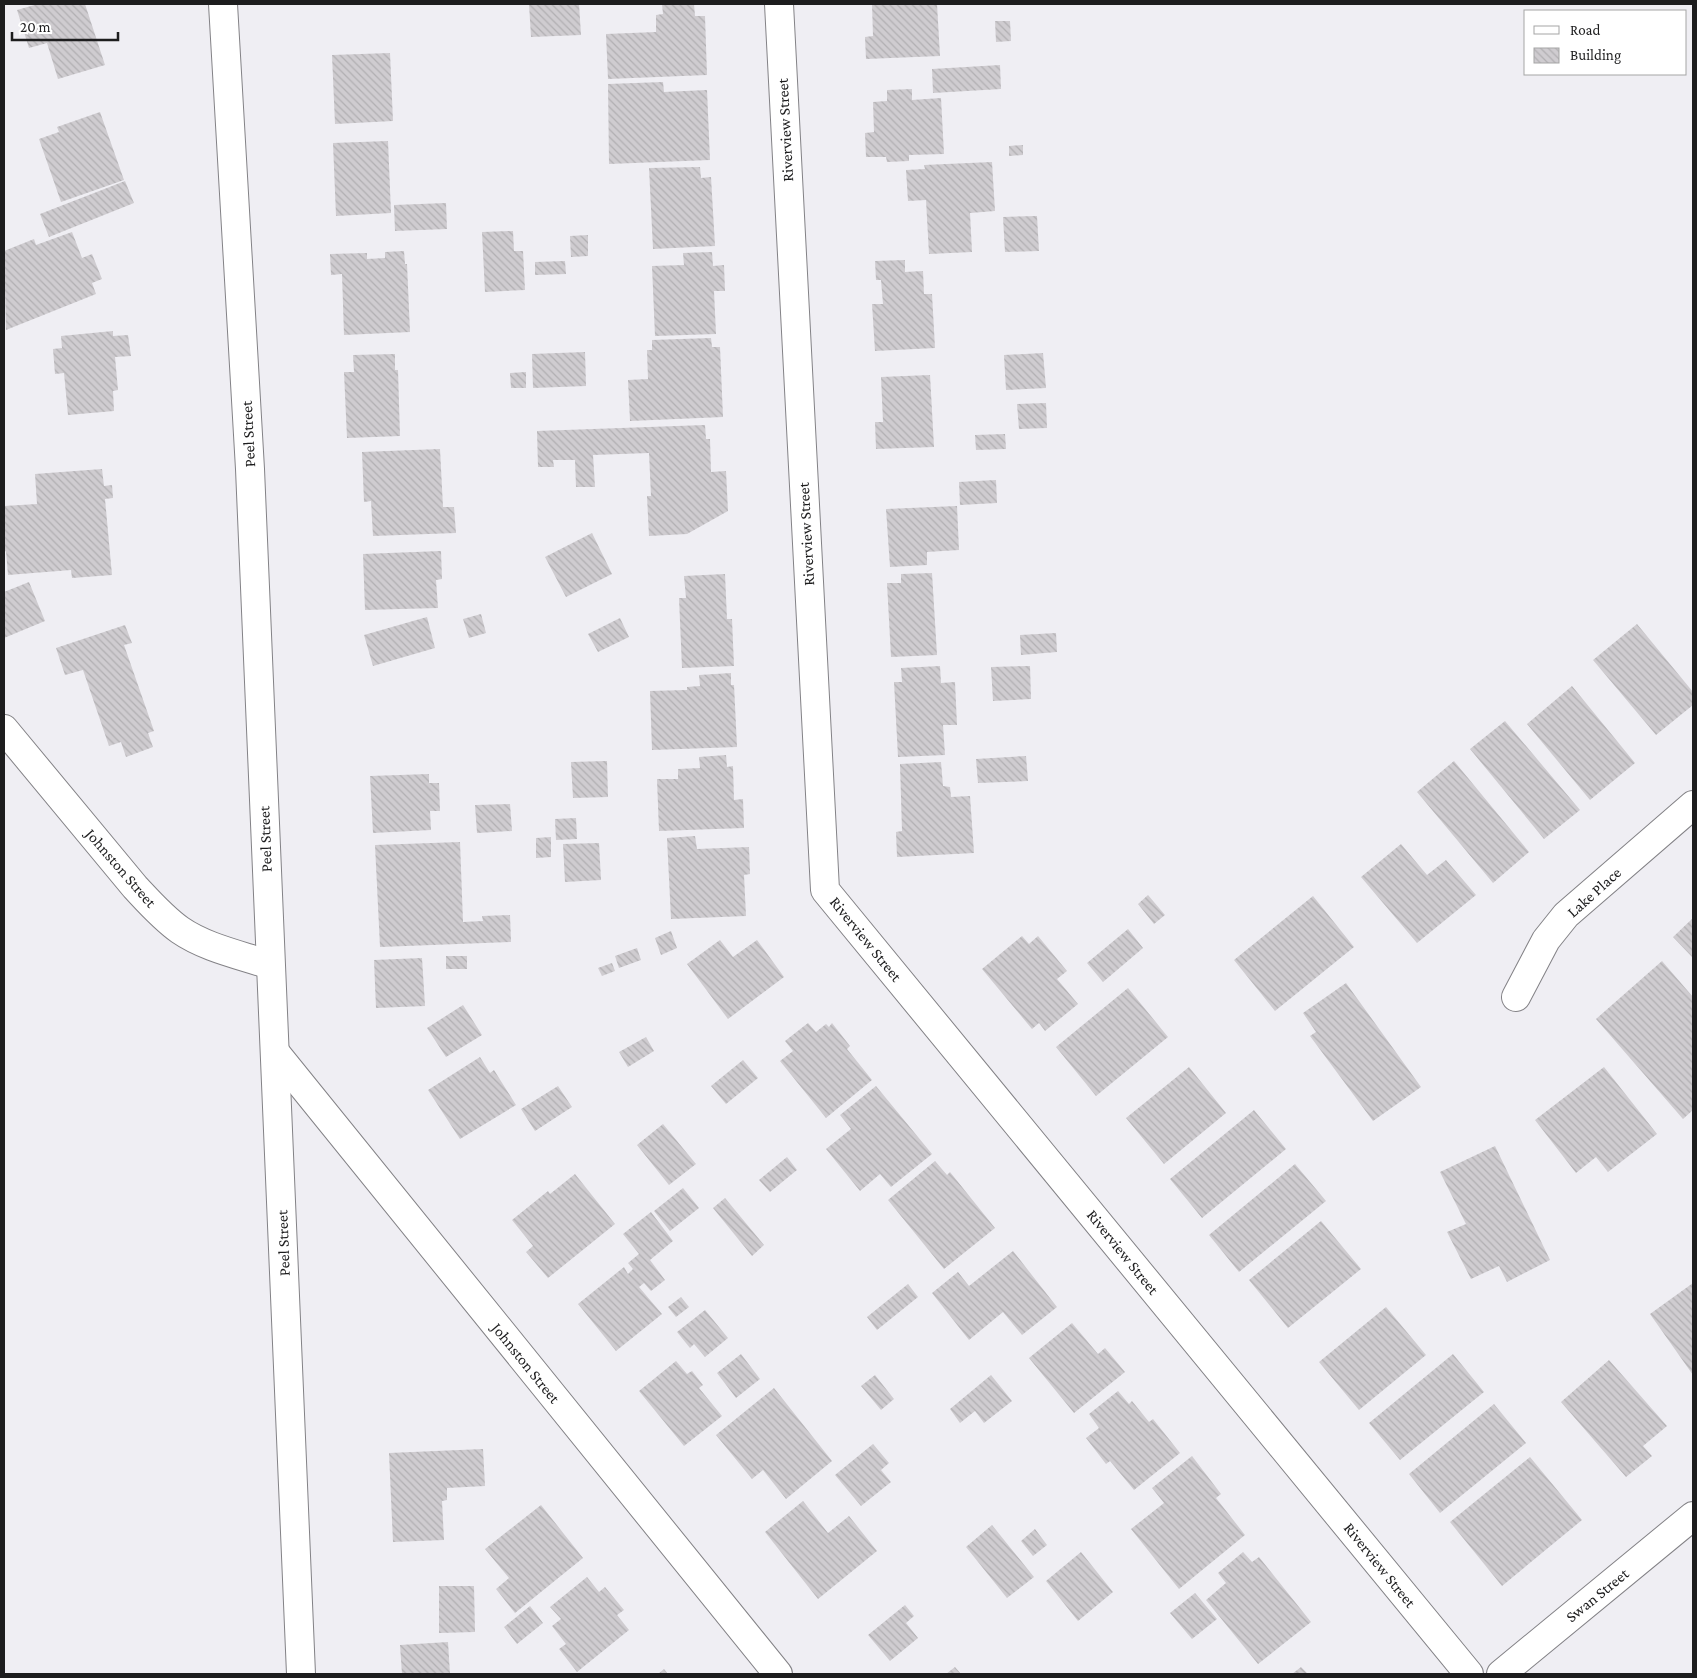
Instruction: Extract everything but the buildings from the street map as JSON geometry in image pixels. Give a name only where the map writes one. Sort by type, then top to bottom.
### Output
[{"type":"street","name":"Peel Street","points":[[223,4],[250,479],[301,1674]]},
{"type":"street","name":"Riverview Street","points":[[779,4],[825,890],[1469,1674]]},
{"type":"street","name":"Johnston Street","points":[[4,729],[135,887],[157,910],[181,930],[203,941],[270,965]]},
{"type":"street","name":"Lake Place","points":[[1516,997],[1546,940],[1566,915],[1693,805]]},
{"type":"street","name":"Johnston Street","points":[[275,1052],[778,1674]]},
{"type":"street","name":"Swan Street","points":[[1500,1674],[1693,1516]]}]
